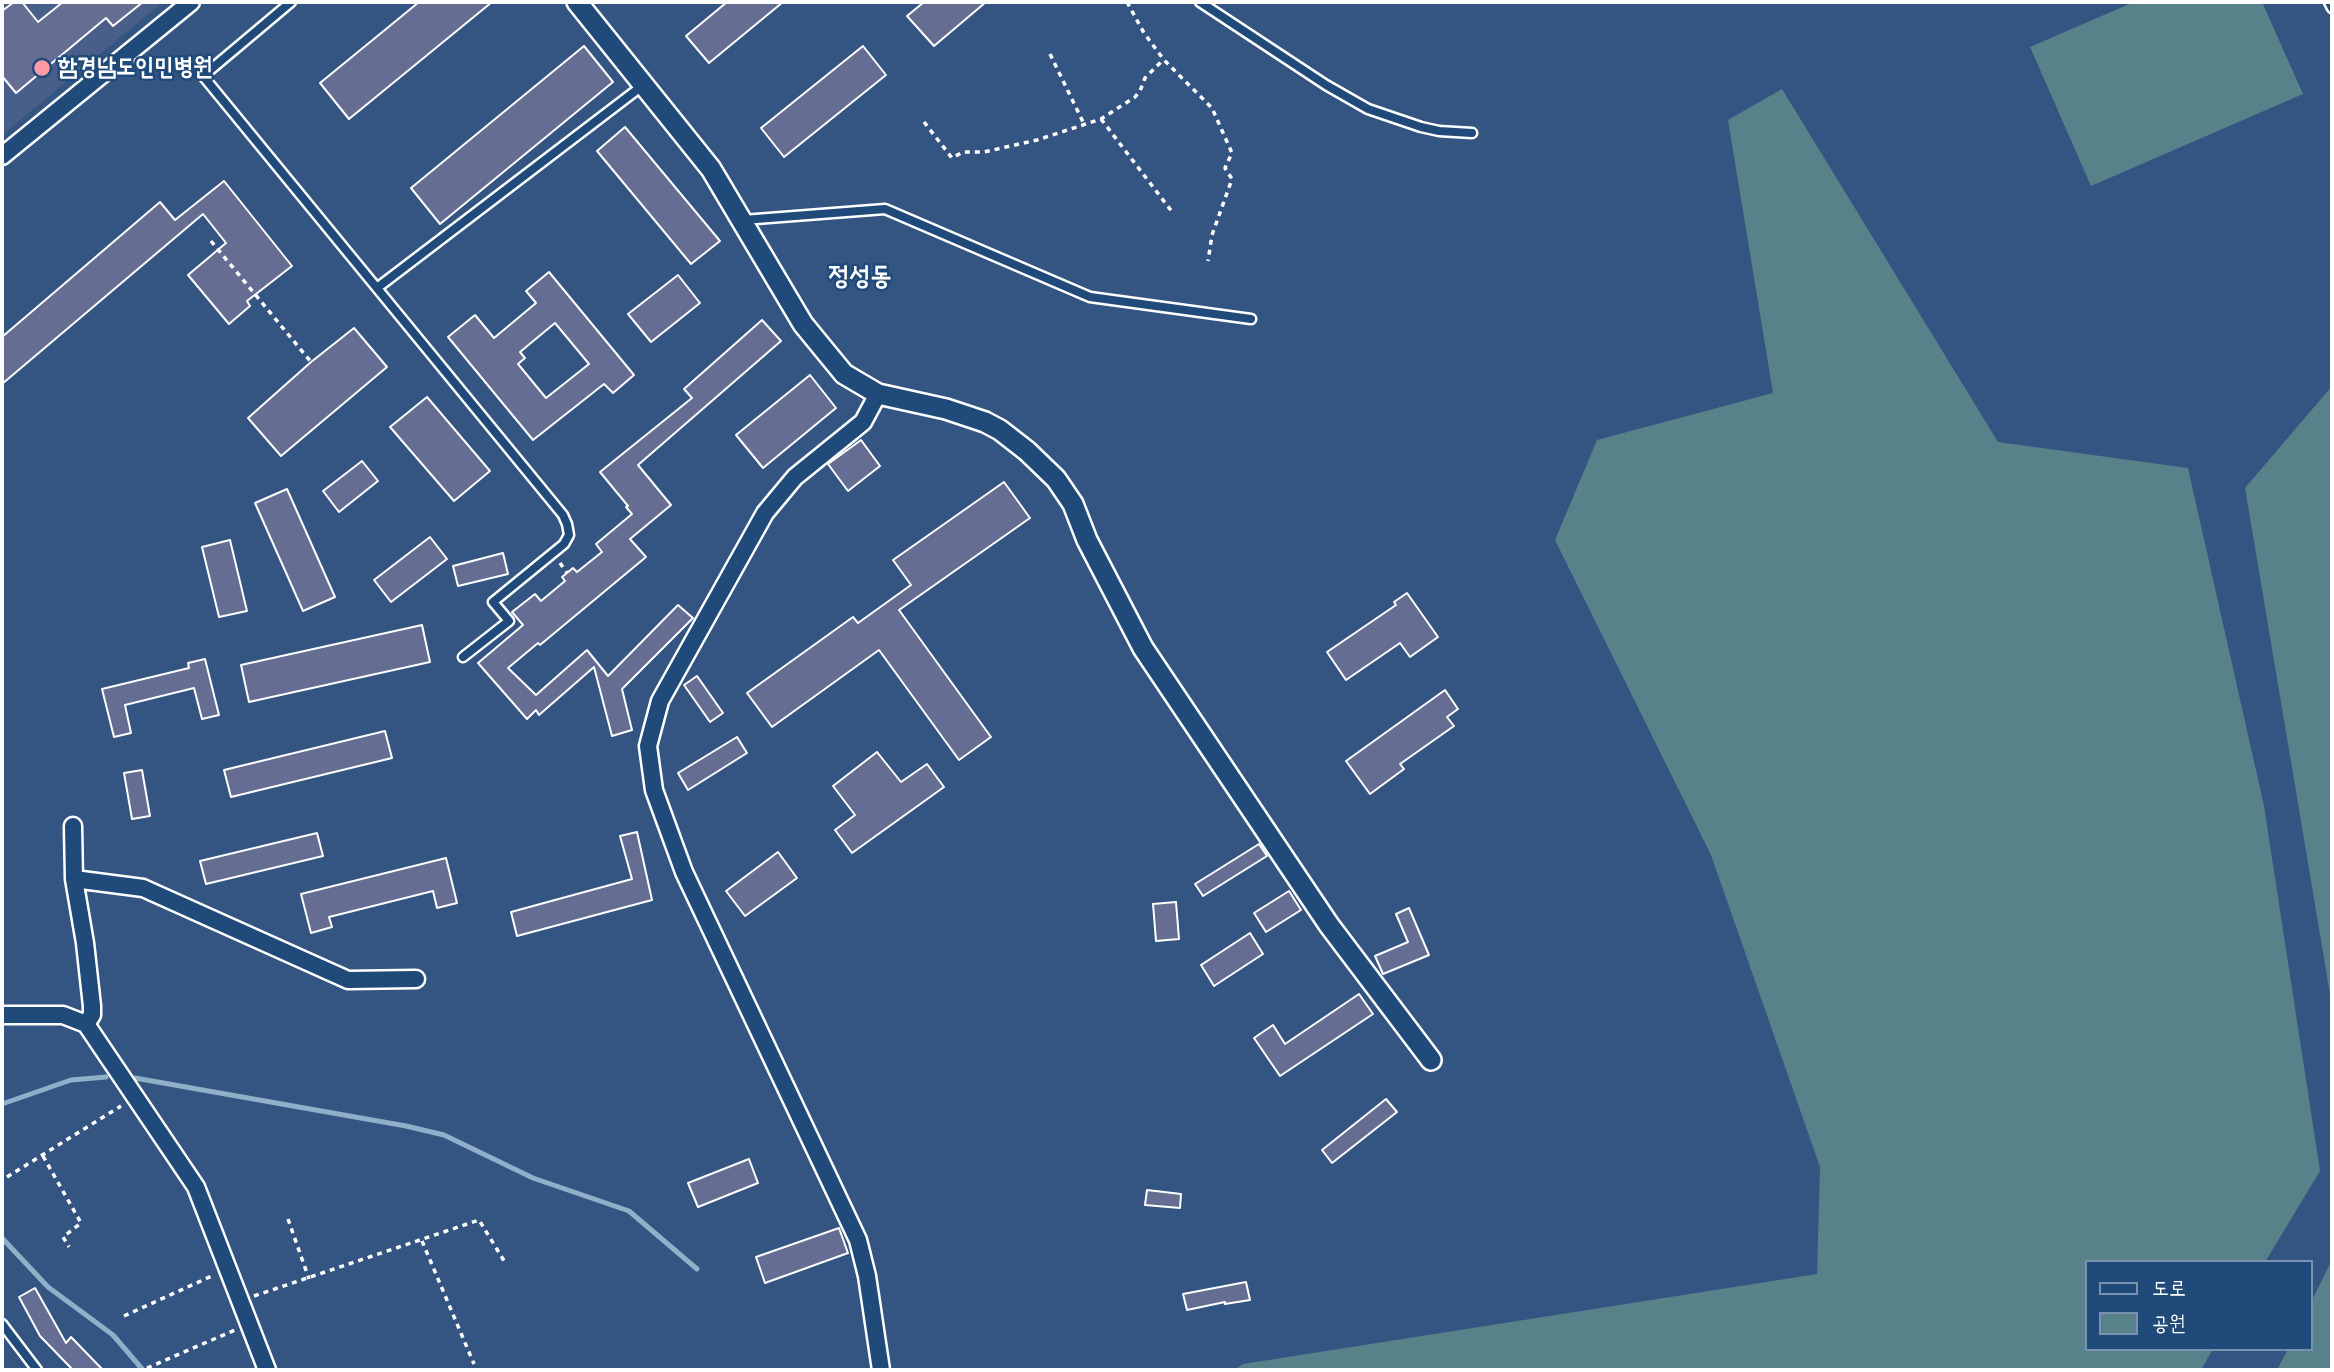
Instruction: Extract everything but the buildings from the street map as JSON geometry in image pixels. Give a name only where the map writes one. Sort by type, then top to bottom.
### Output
[{"type":"street","points":[[2,156],[191,2]]},
{"type":"street","points":[[577,2],[711,169],[803,324],[844,374],[878,394],[946,409],[985,422],[1027,451],[1056,480],[1073,504],[1087,540],[1143,648],[1329,925],[1431,1060]]},
{"type":"street","points":[[878,394],[863,422],[795,477],[765,513],[660,701],[648,746],[654,790],[684,872],[858,1240],[867,1276],[881,1370]]},
{"type":"street","points":[[73,826],[74,879],[92,1006],[92,1015],[86,1024]]},
{"type":"street","points":[[74,879],[144,888],[348,980],[416,979]]},
{"type":"street","points":[[2,1015],[63,1015],[86,1024],[196,1187],[267,1370]]},
{"type":"lane","points":[[291,2],[204,76],[563,515],[567,524],[569,535],[564,544],[493,601],[509,621],[463,657]]},
{"type":"lane","points":[[1200,2],[1326,85],[1368,109],[1421,127],[1472,134]]},
{"type":"lane","points":[[2329,2],[2332,8]]},
{"type":"lane","points":[[377,288],[644,85]]},
{"type":"lane","points":[[743,220],[886,209],[1090,297],[1251,319]]},
{"type":"lane","points":[[2,1324],[37,1370]]},
{"type":"path","points":[[1127,2],[1144,33],[1164,60],[1212,108],[1232,153],[1225,168],[1232,178],[1212,235],[1208,261]]},
{"type":"path","points":[[1050,54],[1085,126]]},
{"type":"path","points":[[924,122],[952,158],[963,152],[984,152],[1085,126],[1135,97],[1145,78],[1164,60]]},
{"type":"path","points":[[1101,119],[1173,213]]},
{"type":"path","points":[[211,241],[311,362]]},
{"type":"path","points":[[7,1177],[136,1097]]},
{"type":"path","points":[[43,1156],[81,1223],[63,1237],[69,1247]]},
{"type":"path","points":[[288,1219],[309,1279]]},
{"type":"path","points":[[239,1302],[479,1220],[506,1264]]},
{"type":"path","points":[[422,1241],[474,1364]]},
{"type":"path","points":[[124,1316],[227,1269]]},
{"type":"path","points":[[147,1367],[248,1325]]},
{"type":"shaded area","name":"함경남도인민병원","points":[[2,2],[163,2],[2,135]]},
{"type":"green space","points":[[2134,2],[2262,2],[2303,94],[2091,186],[2030,47]]},
{"type":"green space","points":[[1782,89],[1998,442],[2188,468],[2264,806],[2320,1171],[2266,1260],[2086,1260],[2086,1351],[2212,1351],[2201,1370],[1234,1370],[1243,1364],[1817,1274],[1820,1167],[1711,855],[1555,540],[1597,440],[1773,393],[1728,120]]},
{"type":"green space","points":[[2332,386],[2332,1006],[2245,488]]},
{"type":"green space","points":[[2332,1260],[2332,1370],[2277,1370],[2287,1351],[2313,1351],[2313,1298]]},
{"type":"waterway","points":[[2,1104],[71,1080],[106,1077]]},
{"type":"waterway","points":[[135,1078],[444,1135],[533,1178],[629,1211],[697,1269]]},
{"type":"waterway","points":[[2,1238],[48,1287],[113,1335],[143,1370]]},
{"type":"place","name":"함경남도인민병원","points":[[42,68]]},
{"type":"district","name":"정성동","points":[[860,277]]}]
